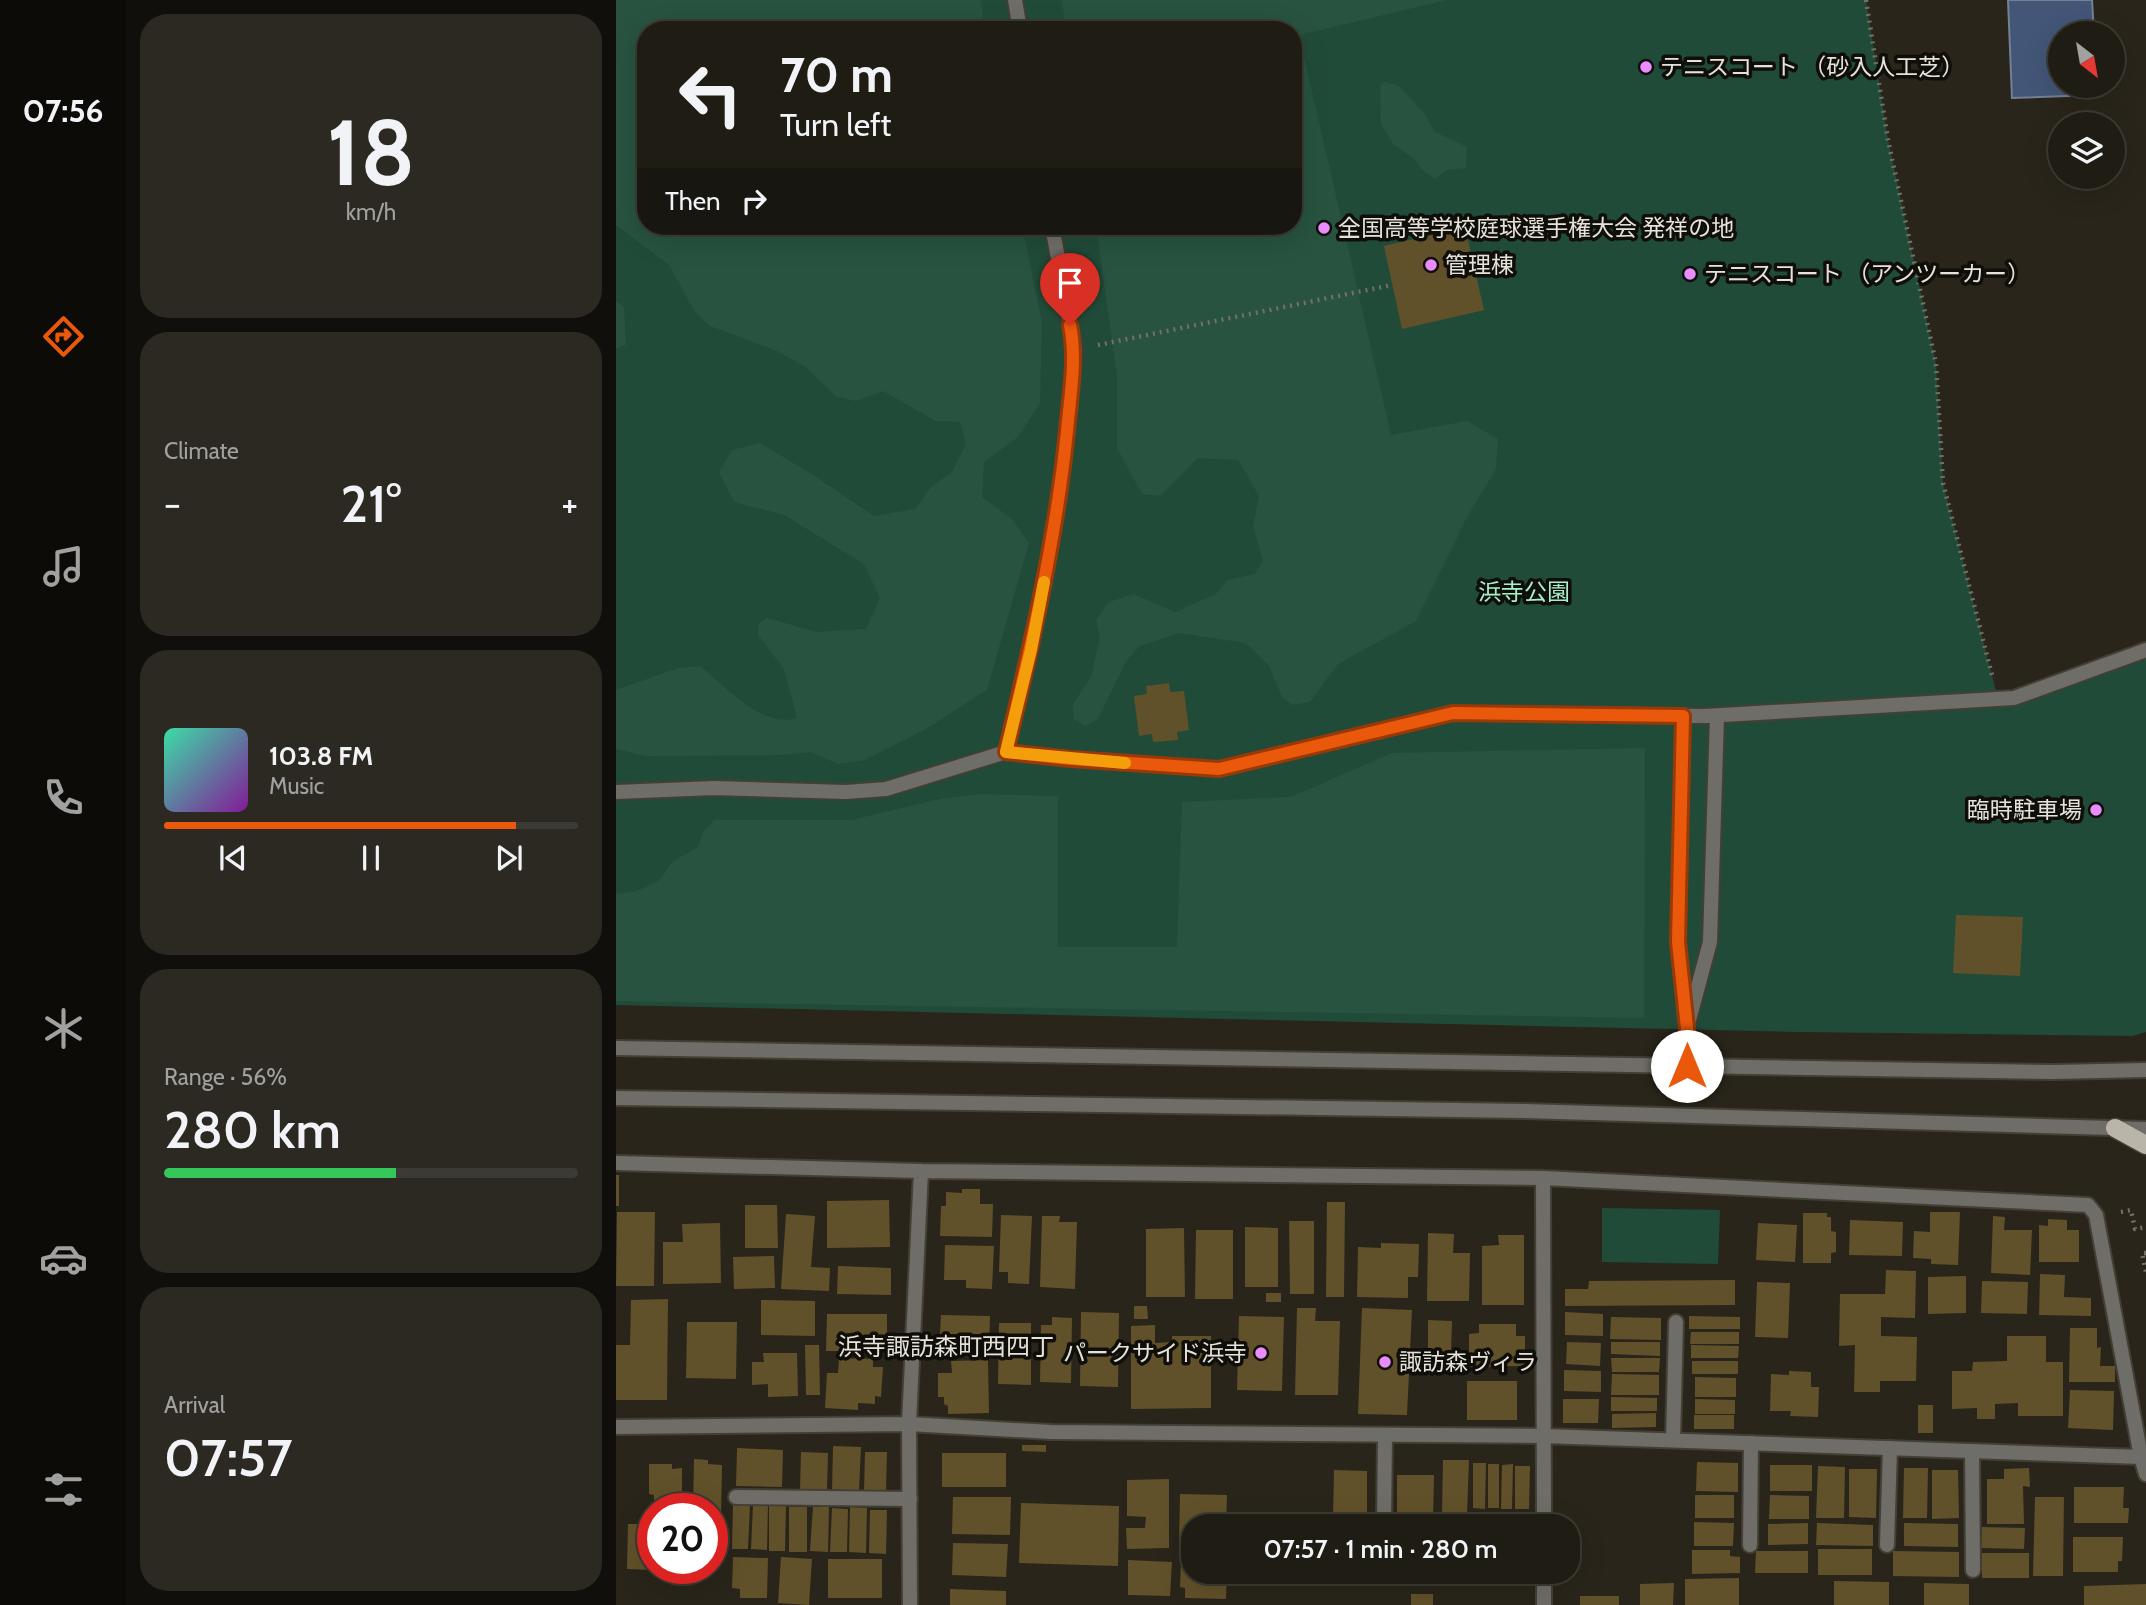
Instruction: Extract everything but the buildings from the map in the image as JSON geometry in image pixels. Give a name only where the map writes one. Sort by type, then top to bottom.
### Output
[{"type":"main road","points":[[2113,1128],[2146,1145]]},
{"type":"street","points":[[1015,0],[1018,21]]},
{"type":"street","points":[[1006,752],[1031,650],[1060,494],[1075,349],[1054,235]]},
{"type":"street","points":[[616,792],[714,788],[846,792],[886,789],[1006,752],[1219,769],[1453,713],[1717,716],[2014,698],[2146,650]]},
{"type":"street","points":[[1683,716],[1678,942],[1687,1028],[1687,1066]]},
{"type":"street","points":[[1687,1028],[1710,942],[1717,716]]},
{"type":"street","points":[[616,1048],[2112,1073],[2146,1070]]},
{"type":"street","points":[[616,1098],[1524,1111],[2146,1129]]},
{"type":"street","points":[[616,1163],[921,1171],[1544,1178],[2088,1205],[2096,1215],[2146,1474]]},
{"type":"street","points":[[910,1605],[909,1424],[921,1171]]},
{"type":"street","points":[[1544,1178],[1544,1514]]},
{"type":"street","points":[[1673,1440],[1676,1322]]},
{"type":"street","points":[[616,1427],[909,1424],[1051,1433],[1544,1436],[2141,1457]]},
{"type":"street","points":[[1384,1514],[1385,1434]]},
{"type":"street","points":[[1750,1545],[1751,1443]]},
{"type":"street","points":[[1887,1545],[1890,1448]]},
{"type":"street","points":[[1972,1451],[1973,1570]]},
{"type":"street","points":[[736,1497],[910,1499]]},
{"type":"street","points":[[1544,1584],[1544,1605]]},
{"type":"path","points":[[1866,0],[1888,140],[1936,364],[1943,483],[1998,699]]},
{"type":"path","points":[[1075,349],[1392,285]]},
{"type":"path","points":[[2144,1253],[2146,1272]]},
{"type":"green space","name":"浜寺公園","points":[[616,0],[1866,0],[1888,140],[1936,364],[1943,483],[1998,699],[2146,650],[2146,1032],[2132,1036],[1800,1032],[616,1005]]},
{"type":"green space","points":[[616,0],[981,0],[983,21],[637,21],[637,235],[1024,235],[1042,322],[1040,403],[1018,437],[984,462],[982,497],[1012,519],[1029,543],[987,690],[924,730],[865,760],[838,764],[811,752],[782,755],[646,756],[616,749],[616,690],[678,668],[700,666],[758,712],[784,720],[797,718],[784,669],[758,635],[758,624],[767,618],[817,632],[866,629],[880,598],[864,564],[784,515],[734,502],[719,472],[732,450],[760,443],[874,516],[915,509],[930,488],[952,472],[966,444],[960,422],[936,421],[883,391],[856,401],[837,397],[804,366],[775,350],[710,326],[695,312],[669,265],[616,225]]},
{"type":"green space","points":[[1062,0],[1447,0],[1302,34],[1302,21],[1065,21]]},
{"type":"green space","points":[[1302,48],[1391,435],[1467,421],[1498,439],[1496,469],[1466,519],[1416,621],[1338,664],[1310,702],[1292,705],[1282,697],[1269,666],[1246,643],[1179,633],[1140,646],[1126,661],[1098,719],[1085,726],[1074,719],[1073,704],[1091,677],[1100,637],[1096,620],[1109,602],[1134,594],[1175,612],[1216,594],[1227,580],[1255,574],[1263,561],[1253,527],[1259,496],[1238,460],[1198,458],[1160,496],[1142,494],[1117,448],[1117,376],[1097,235],[1302,235]]},
{"type":"green space","points":[[1385,82],[1399,86],[1424,113],[1435,132],[1467,147],[1466,168],[1447,170],[1435,179],[1393,144],[1381,124],[1380,85]]},
{"type":"green space","points":[[616,301],[624,307],[626,345],[616,348]]},
{"type":"green space","points":[[1645,748],[1644,1018],[616,1001],[616,894],[637,891],[659,881],[673,861],[698,847],[703,832],[714,820],[851,820],[940,799],[980,794],[1058,796],[1058,947],[1177,947],[1182,802],[1291,797],[1392,753]]},
{"type":"green space","points":[[1602,1208],[1720,1210],[1718,1264],[1602,1262]]},
{"type":"water","points":[[2008,0],[2092,0],[2093,21],[2048,21],[2048,97],[2012,98]]},
{"type":"slow traffic","points":[[1044,582],[1031,650],[1006,752],[1125,763]]},
{"type":"place","name":"テニスコート （砂入人工芝）","points":[[1646,67]]},
{"type":"place","name":"全国高等学校庭球選手権大会 発祥の地","points":[[1324,228]]},
{"type":"place","name":"管理棟","points":[[1431,265]]},
{"type":"place","name":"テニスコート （アンツーカー）","points":[[1690,274]]},
{"type":"place","name":"臨時駐車場","points":[[2096,810]]},
{"type":"place","name":"パークサイド浜寺","points":[[1261,1353]]},
{"type":"place","name":"諏訪森ヴィラ","points":[[1385,1362]]},
{"type":"district","name":"浜寺諏訪森町西四丁","points":[[946,1347]]},
{"type":"route","points":[[1070,325],[1075,349],[1060,494],[1031,650],[1006,752],[1219,769],[1453,713],[1683,716],[1678,942],[1687,1028],[1687,1066]]}]
